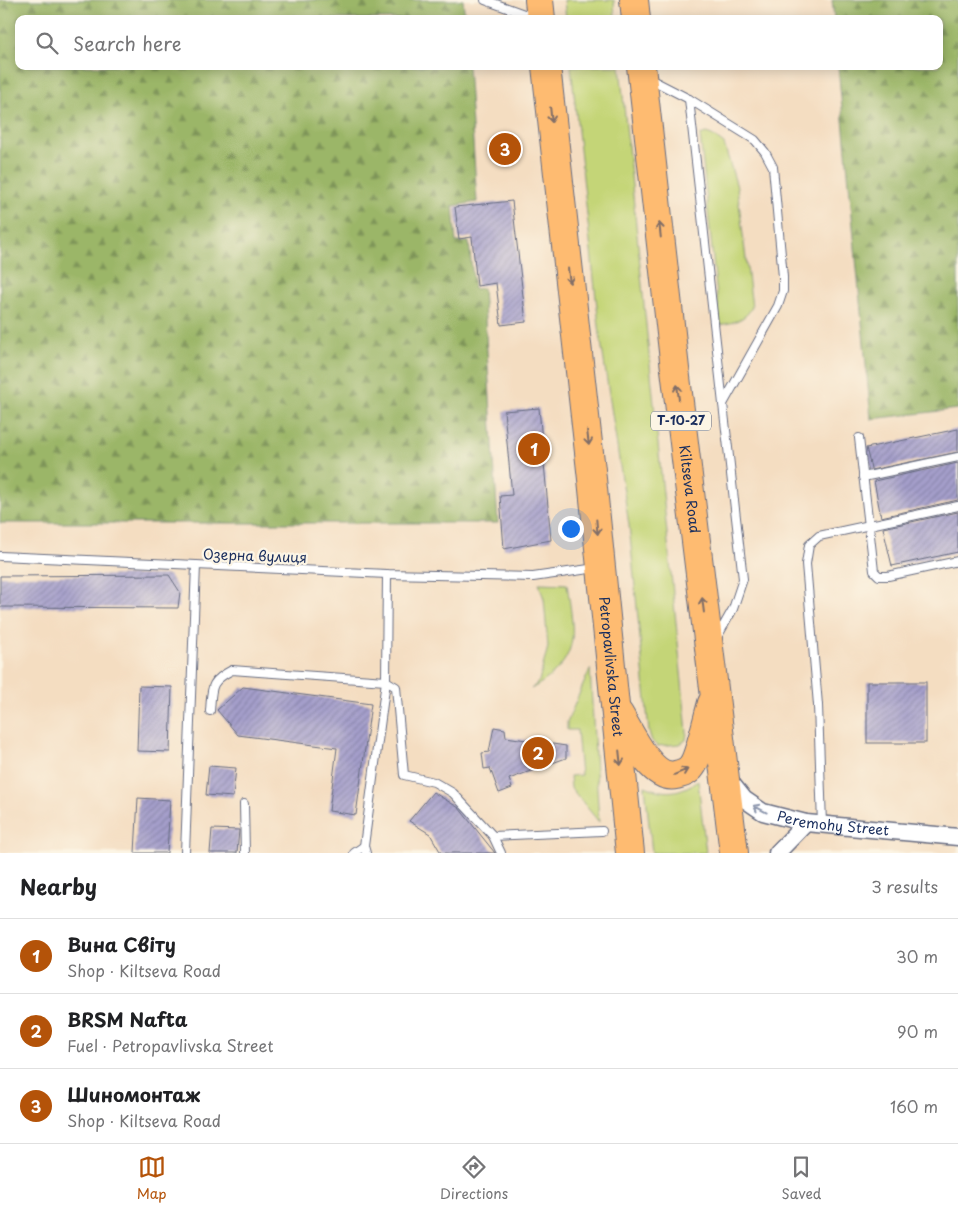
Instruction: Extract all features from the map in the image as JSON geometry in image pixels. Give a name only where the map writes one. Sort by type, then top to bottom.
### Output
[{"type":"highway","points":[[539,0],[539,15]]},
{"type":"highway","points":[[634,0],[636,15]]},
{"type":"highway","name":"Petropavlivska Street","points":[[546,70],[592,479],[630,853]]},
{"type":"highway","name":"Kiltseva Road","points":[[641,71],[734,853]]},
{"type":"highway","points":[[615,708],[651,766],[660,773],[672,776],[685,773],[693,765],[714,694]]},
{"type":"street","name":"Peremohy Street","points":[[725,775],[744,800],[763,812],[814,824],[958,837]]},
{"type":"street","points":[[777,853],[814,824]]},
{"type":"lane","points":[[485,0],[528,15]]},
{"type":"lane","points":[[641,71],[755,140],[765,152],[773,167],[783,291],[778,306],[723,404]]},
{"type":"lane","points":[[689,99],[743,579],[733,609],[709,652]]},
{"type":"lane","points":[[859,438],[874,571],[879,576],[888,576],[958,561]]},
{"type":"lane","points":[[863,477],[958,457]]},
{"type":"lane","points":[[814,824],[818,706],[806,564],[810,545],[819,536],[958,506]]},
{"type":"lane","points":[[0,556],[196,565]]},
{"type":"lane","name":"Озерна вулиця","points":[[185,853],[196,565],[387,574],[534,577],[600,568]]},
{"type":"lane","points":[[354,853],[365,849],[386,681],[387,574]]},
{"type":"lane","points":[[210,712],[212,685],[220,677],[232,670],[386,681],[396,687],[404,775],[434,782],[453,793],[494,836],[501,853]]},
{"type":"lane","points":[[244,804],[245,853]]},
{"type":"lane","points":[[494,836],[602,831]]},
{"type":"green space","points":[[0,0],[463,0],[465,15],[15,15],[15,70],[468,70],[477,202],[453,206],[456,242],[469,242],[474,289],[483,288],[498,523],[0,523]]},
{"type":"green space","points":[[564,0],[614,0],[615,15],[566,15]]},
{"type":"green space","points":[[832,0],[958,0],[958,409],[871,419],[838,70],[943,70],[943,15],[834,15]]},
{"type":"green space","points":[[571,70],[620,70],[687,732],[686,740],[680,744],[657,746],[652,741],[649,732],[629,525],[600,335]]},
{"type":"green space","points":[[706,133],[724,144],[737,187],[752,307],[742,318],[720,325],[700,135]]},
{"type":"green space","points":[[539,583],[567,584],[572,639],[567,655],[558,669],[531,689],[539,681],[548,647],[544,599]]},
{"type":"green space","points":[[590,669],[599,822],[571,788],[570,776],[581,775],[577,730],[567,730],[567,722]]},
{"type":"green space","points":[[698,781],[706,853],[652,853],[645,786],[666,792],[685,788]]},
{"type":"building","points":[[512,201],[526,322],[501,325],[496,283],[477,286],[472,237],[459,239],[455,207]]},
{"type":"building","points":[[539,408],[551,540],[504,549],[500,496],[512,495],[504,411]]},
{"type":"building","points":[[958,429],[958,452],[871,470],[866,448]]},
{"type":"building","points":[[958,463],[958,500],[881,517],[874,481]]},
{"type":"building","points":[[958,512],[958,552],[892,566],[883,528]]},
{"type":"building","points":[[169,575],[180,592],[178,608],[0,607],[0,576]]},
{"type":"building","points":[[867,682],[926,682],[926,743],[867,743]]},
{"type":"building","points":[[139,686],[172,687],[170,752],[137,751]]},
{"type":"building","points":[[243,687],[371,704],[356,815],[329,811],[337,748],[238,735],[217,710]]},
{"type":"building","points":[[494,727],[505,729],[506,737],[566,746],[566,758],[509,779],[512,788],[499,793],[490,768],[484,769],[482,753],[489,752]]},
{"type":"building","points":[[209,766],[236,768],[233,797],[206,795]]},
{"type":"building","points":[[433,792],[459,808],[495,853],[441,853],[430,834],[409,821]]},
{"type":"building","points":[[138,798],[170,800],[167,853],[135,853]]},
{"type":"building","points":[[212,829],[239,830],[237,853],[210,853]]},
{"type":"place","name":"Шиномонтаж","points":[[505,149]]},
{"type":"place","name":"Вина Світу","points":[[534,449]]},
{"type":"place","name":"BRSM Nafta","points":[[538,753]]}]
